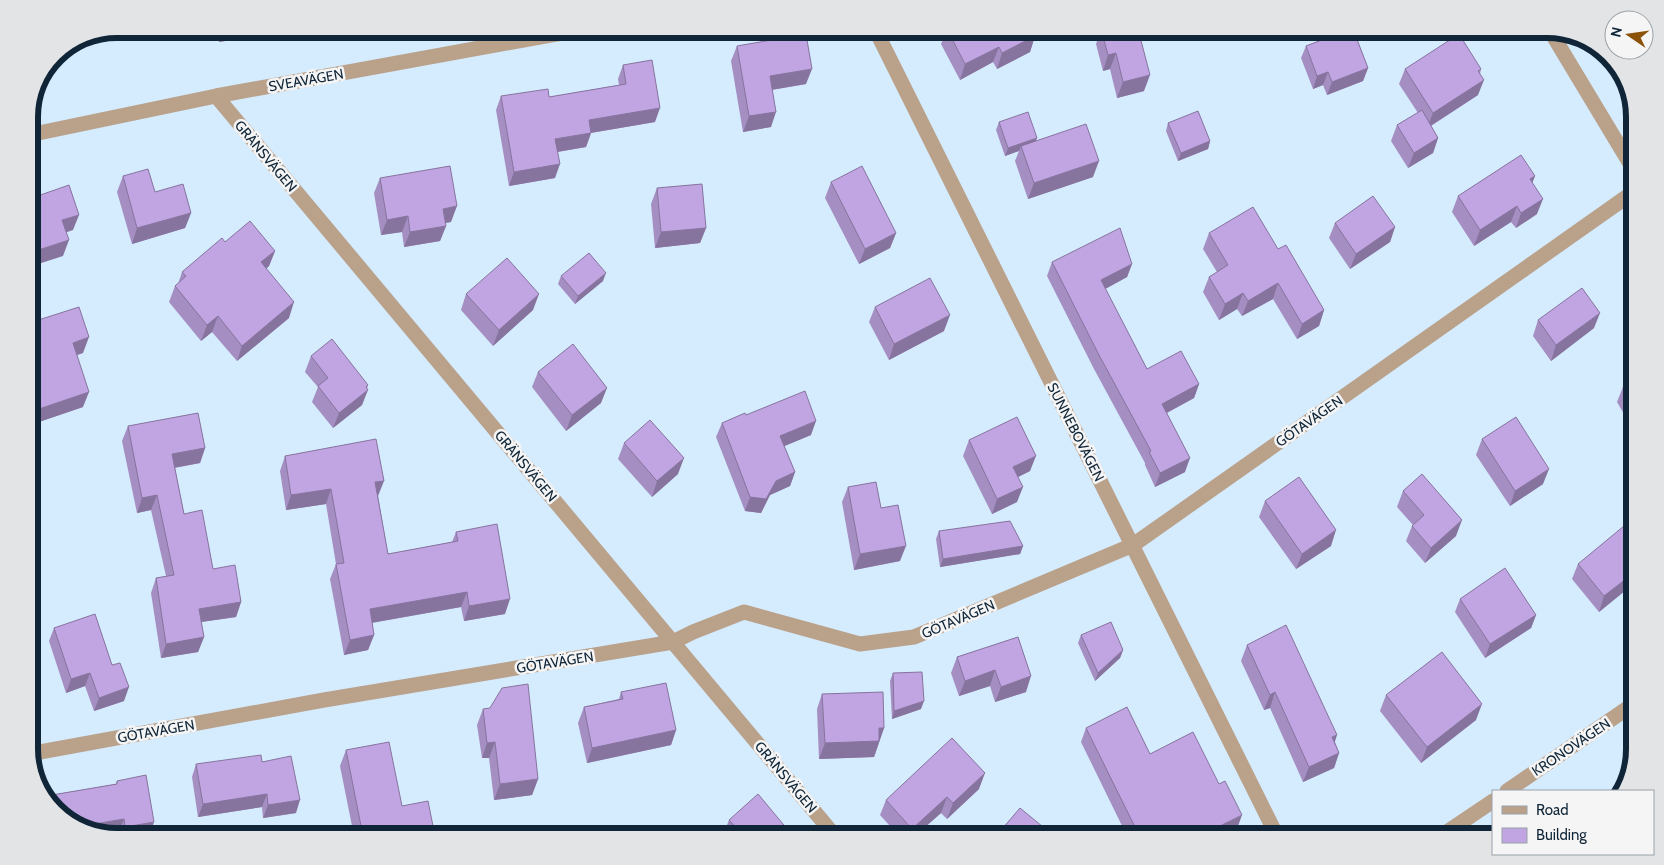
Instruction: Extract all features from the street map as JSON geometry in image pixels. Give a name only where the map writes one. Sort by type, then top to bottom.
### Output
[{"type":"street","name":"SVEAVÄGEN","points":[[38,133],[216,96],[535,38]]},
{"type":"street","name":"SUNNEBOVÄGEN","points":[[879,38],[1273,828]]},
{"type":"street","points":[[1555,38],[1626,157]]},
{"type":"street","name":"GRÄNSVÄGEN","points":[[216,96],[828,828]]},
{"type":"street","name":"GÖTAVÄGEN","points":[[38,752],[324,700],[673,642],[744,612],[860,644],[914,637],[1132,545],[1626,198]]},
{"type":"street","name":"KRONOVÄGEN","points":[[1508,790],[1626,709]]},
{"type":"street","points":[[1453,828],[1492,802]]},
{"type":"building","points":[[783,38],[807,38],[812,69],[770,76],[776,112],[749,116],[737,46]]},
{"type":"building","points":[[952,38],[1031,38],[1002,53],[999,47],[965,64]]},
{"type":"building","points":[[1103,38],[1140,38],[1150,75],[1123,82],[1116,53],[1108,55]]},
{"type":"building","points":[[1327,38],[1356,38],[1368,68],[1332,82],[1328,72],[1317,76],[1306,46]]},
{"type":"building","points":[[1453,38],[1462,38],[1481,69],[1478,71],[1484,80],[1433,113],[1405,69]]},
{"type":"building","points":[[652,60],[660,108],[589,120],[591,133],[555,139],[560,164],[514,172],[501,96],[548,89],[549,97],[626,84],[623,65]]},
{"type":"building","points":[[1422,110],[1438,138],[1414,153],[1397,125]]},
{"type":"building","points":[[1198,111],[1210,141],[1181,153],[1168,123]]},
{"type":"building","points":[[1028,112],[1037,138],[1008,148],[999,122]]},
{"type":"building","points":[[1086,124],[1099,161],[1034,183],[1021,146]]},
{"type":"building","points":[[1521,155],[1535,176],[1530,179],[1543,199],[1521,213],[1517,206],[1480,230],[1458,196]]},
{"type":"building","points":[[450,166],[457,206],[443,209],[446,226],[410,232],[408,216],[387,220],[380,178]]},
{"type":"building","points":[[862,166],[896,233],[865,249],[831,182]]},
{"type":"building","points":[[148,169],[155,192],[183,184],[191,213],[137,228],[123,176]]},
{"type":"building","points":[[702,184],[706,228],[661,232],[657,188]]},
{"type":"building","points":[[69,185],[79,215],[62,220],[69,240],[38,250],[38,196]]},
{"type":"building","points":[[1373,196],[1395,227],[1356,254],[1335,223]]},
{"type":"building","points":[[1253,207],[1278,249],[1286,245],[1324,310],[1302,324],[1278,283],[1248,301],[1243,293],[1225,304],[1209,277],[1228,265],[1209,233]]},
{"type":"building","points":[[250,221],[275,251],[261,262],[294,302],[242,346],[218,316],[207,325],[175,286],[186,276],[182,272],[222,238],[225,242]]},
{"type":"building","points":[[1120,228],[1132,264],[1101,280],[1147,369],[1181,351],[1199,384],[1162,404],[1190,458],[1160,473],[1149,452],[1151,451],[1099,355],[1052,262]]},
{"type":"building","points":[[589,253],[606,273],[578,296],[561,276]]},
{"type":"building","points":[[507,258],[539,294],[499,330],[466,294]]},
{"type":"building","points":[[930,278],[950,315],[894,344],[875,307]]},
{"type":"building","points":[[1582,288],[1600,313],[1556,345],[1538,320]]},
{"type":"building","points":[[79,307],[89,337],[73,343],[89,392],[39,409],[38,406],[38,320]]},
{"type":"building","points":[[332,339],[368,385],[366,387],[368,390],[339,413],[318,386],[328,378],[311,356]]},
{"type":"building","points":[[573,344],[607,388],[572,415],[538,372]]},
{"type":"building","points":[[805,391],[816,421],[780,436],[795,472],[776,481],[766,499],[750,497],[722,423]]},
{"type":"building","points":[[198,413],[205,448],[172,454],[184,514],[202,510],[213,569],[235,565],[241,602],[199,609],[204,637],[166,644],[156,578],[174,575],[157,495],[142,498],[128,426]]},
{"type":"building","points":[[1017,417],[1036,456],[1013,467],[1023,487],[997,499],[969,440]]},
{"type":"building","points":[[1516,417],[1549,469],[1515,491],[1482,439]]},
{"type":"building","points":[[650,420],[684,458],[657,481],[624,443]]},
{"type":"building","points":[[376,439],[384,481],[375,482],[388,554],[458,541],[456,532],[497,524],[510,599],[469,606],[467,592],[370,609],[374,635],[350,640],[336,564],[344,563],[331,489],[291,495],[285,456]]},
{"type":"building","points":[[1422,474],[1462,520],[1431,548],[1412,526],[1424,515],[1403,491]]},
{"type":"building","points":[[1299,477],[1336,530],[1302,554],[1265,501]]},
{"type":"building","points":[[876,482],[881,508],[898,505],[906,546],[860,554],[848,487]]},
{"type":"building","points":[[1010,521],[1023,546],[943,559],[939,531]]},
{"type":"building","points":[[1626,524],[1626,579],[1604,596],[1578,564]]},
{"type":"building","points":[[1505,568],[1536,615],[1490,644],[1460,599]]},
{"type":"building","points":[[95,614],[112,665],[120,663],[129,687],[99,698],[90,673],[71,679],[54,628]]},
{"type":"building","points":[[1111,622],[1123,650],[1098,673],[1081,635]]},
{"type":"building","points":[[1286,625],[1337,735],[1332,737],[1339,753],[1309,767],[1275,692],[1270,695],[1247,645]]},
{"type":"building","points":[[1018,637],[1031,676],[1001,687],[995,670],[965,681],[957,657]]},
{"type":"building","points":[[1442,652],[1482,704],[1427,747],[1386,695]]},
{"type":"building","points":[[922,672],[924,701],[894,711],[893,673]]},
{"type":"building","points":[[666,683],[676,730],[592,748],[584,707],[623,699],[621,692]]},
{"type":"building","points":[[528,684],[538,779],[500,784],[495,742],[487,743],[483,709],[490,708],[502,688]]},
{"type":"building","points":[[883,692],[884,728],[879,728],[879,741],[825,743],[822,694]]},
{"type":"building","points":[[1127,707],[1150,754],[1193,732],[1219,784],[1225,781],[1242,815],[1216,828],[1133,828],[1135,827],[1086,728]]},
{"type":"building","points":[[952,738],[985,773],[953,803],[947,797],[913,828],[886,800]]},
{"type":"building","points":[[389,742],[402,806],[428,801],[433,828],[361,828],[346,750]]},
{"type":"building","points":[[261,755],[262,762],[291,756],[300,800],[268,805],[267,794],[203,804],[196,764]]},
{"type":"building","points":[[146,775],[154,822],[125,827],[124,819],[94,824],[64,808],[53,795],[117,784],[117,781]]},
{"type":"building","points":[[758,794],[786,828],[736,828],[729,820]]},
{"type":"building","points":[[1020,808],[1044,828],[1003,828]]}]
